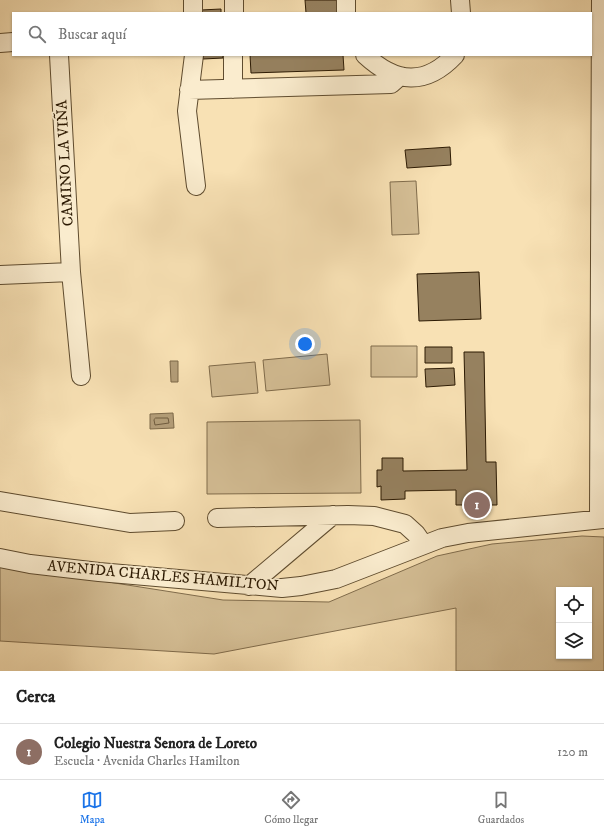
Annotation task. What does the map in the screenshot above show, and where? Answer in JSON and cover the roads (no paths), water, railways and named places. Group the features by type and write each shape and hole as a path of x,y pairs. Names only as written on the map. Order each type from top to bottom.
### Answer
{"street":[{"path":"193,0 193,12"},
{"path":"234,0 234,12"},
{"path":"346,0 346,12"},
{"path":"460,0 460,12"},
{"path":"601,0 601,519"},
{"path":"0,43 12,42"},
{"name":"CAMINO LA VIÑA","path":"59,56 71,272 81,376"},
{"path":"194,56 187,111 196,186"},
{"path":"233,56 233,89"},
{"path":"367,56 378,67 394,76 415,78 429,76 443,68 454,56"},
{"path":"189,90 391,84 400,76"},
{"path":"0,275 71,272"},
{"path":"0,502 130,523 174,521"},
{"path":"217,518 333,515 374,516 405,524 416,534 423,544"},
{"path":"249,586 333,515"},
{"name":"AVENIDA CHARLES HAMILTON","path":"0,558 30,564 99,572 282,588 320,583 352,573 423,544 442,538 468,533 601,519"}],"water":[{"path":"170,361 178,361 178,382 171,382"},
{"path":"173,413 174,428 150,429 150,414"}],"place":[{"name":"Colegio Nuestra Senora de Loreto","path":"477,505"}]}
